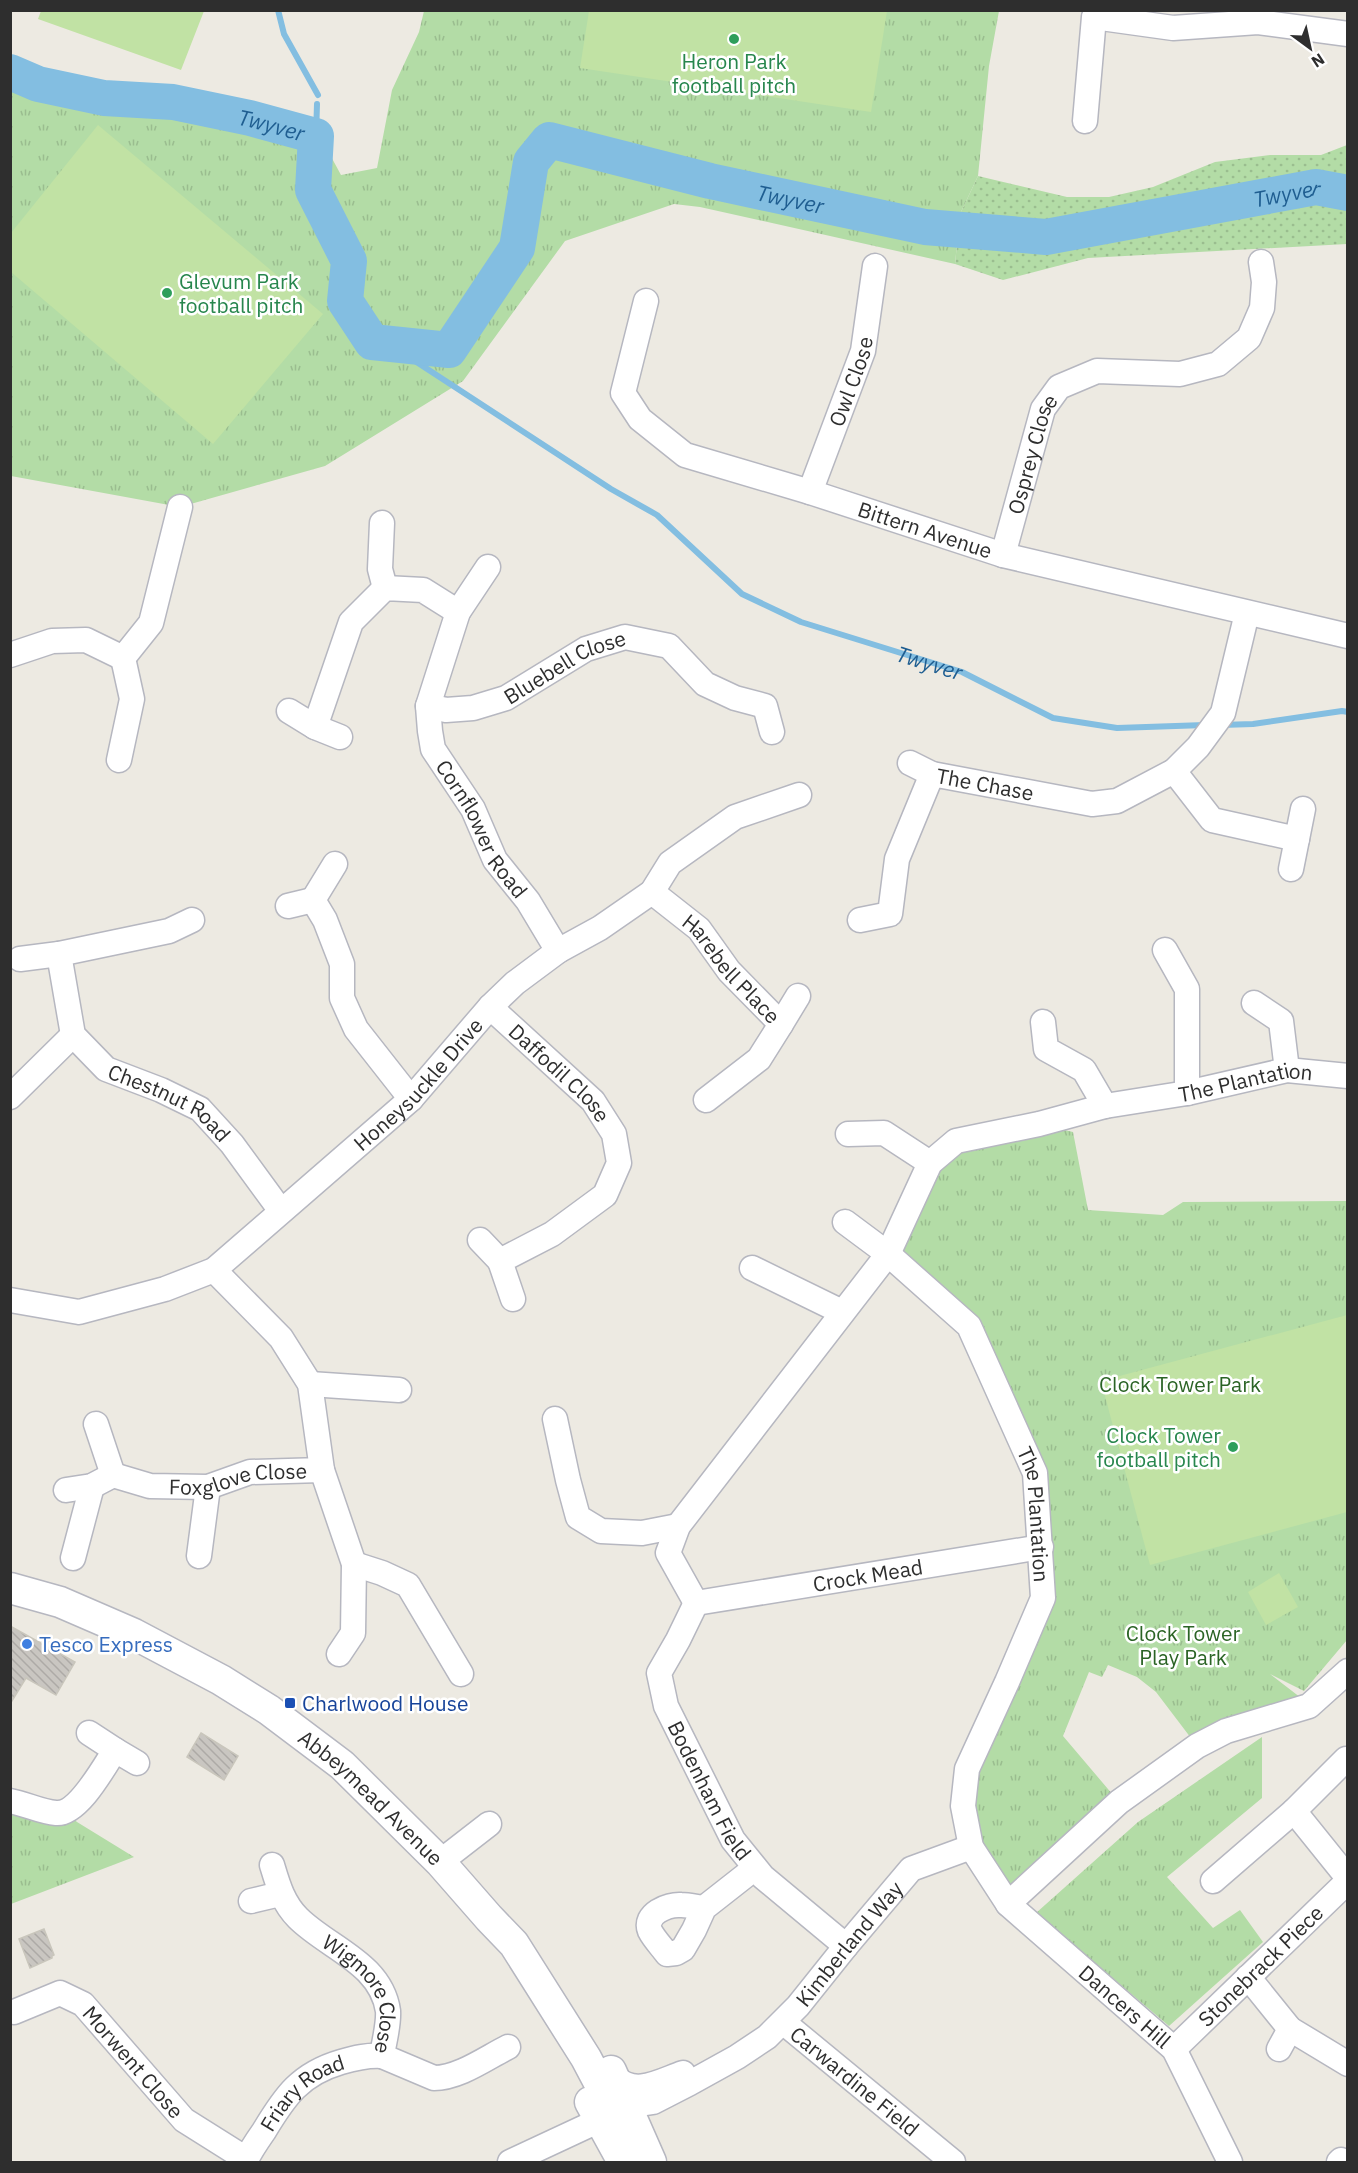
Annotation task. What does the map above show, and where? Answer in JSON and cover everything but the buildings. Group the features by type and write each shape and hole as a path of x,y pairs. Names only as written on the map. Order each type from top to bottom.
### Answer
{"street":[{"path":"1085,121 1094,14 1173,28 1258,22 1347,34"},
{"name":"Osprey Close","path":"1003,555 1043,408 1059,387 1097,371 1180,374 1218,364 1249,338 1262,308 1264,282 1261,262"},
{"name":"Owl Close","path":"810,492 862,351 862,293 875,266"},
{"name":"Bittern Avenue","path":"646,301 623,393 640,419 686,455 810,492 1003,555 1347,636"},
{"path":"123,658 151,623 180,507"},
{"path":"382,523 380,569 385,588"},
{"name":"Cornflower Road","path":"488,567 458,612 428,706 433,749 473,809 495,860 528,901 558,951"},
{"path":"315,727 351,622 385,588 423,590 458,612"},
{"name":"The Chase","path":"860,920 890,914 897,859 932,774 1092,804 1117,801 1174,771 1223,713 1247,613"},
{"name":"Bluebell Close","path":"428,706 446,710 473,708 506,698 586,649 625,637 669,646 705,684 735,698 765,706 772,732"},
{"path":"10,655 52,641 86,640 123,658"},
{"path":"119,760 132,699 123,658"},
{"path":"289,711 315,727 340,737"},
{"path":"910,763 932,774"},
{"path":"1174,771 1212,820 1297,839"},
{"name":"Honeysuckle Drive","path":"10,1300 79,1312 165,1289 214,1270 411,1099 490,1007 515,983 558,951 600,928 652,892 670,862 735,817 799,795"},
{"path":"1291,869 1303,809"},
{"path":"288,906 313,900 335,864"},
{"name":"Harebell Place","path":"652,892 699,928 729,971 781,1024 759,1059 706,1100"},
{"path":"313,900 325,920 342,964 342,998 356,1029 411,1099"},
{"path":"20,959 59,954 169,931 192,920"},
{"path":"1165,950 1187,989 1186,1093"},
{"path":"10,1097 73,1035 59,954"},
{"path":"781,1024 798,996"},
{"path":"1254,1003 1281,1021 1287,1070"},
{"name":"Daffodil Close","path":"490,1007 593,1101 614,1134 619,1163 605,1195 552,1234 500,1261"},
{"path":"1044,1022 1046,1049 1084,1070 1105,1106"},
{"name":"Chestnut Road","path":"73,1035 106,1069 161,1090 200,1109 232,1144 281,1211"},
{"name":"The Plantation","path":"696,1603 669,1553 678,1526 888,1254 930,1163 956,1141 1039,1124 1105,1106 1186,1093 1287,1070 1347,1076"},
{"path":"848,1134 884,1132 930,1163"},
{"path":"845,1222 888,1254"},
{"path":"480,1240 500,1261 513,1299"},
{"name":"The Plantation","path":"888,1254 969,1326 1035,1473 1043,1598 967,1769 963,1806 971,1847 1008,1904"},
{"path":"752,1268 787,1274 843,1312"},
{"name":"Foxglove Close","path":"66,1490 102,1480 150,1486 208,1487 250,1472 322,1470 310,1384 280,1338 214,1270"},
{"path":"310,1384 372,1394 399,1390"},
{"path":"555,1419 578,1517 601,1531 642,1533 678,1526"},
{"path":"73,1558 102,1480 96,1424"},
{"path":"322,1470 354,1563 353,1633 339,1654"},
{"path":"199,1556 208,1487"},
{"name":"Crock Mead","path":"696,1603 1041,1547"},
{"path":"354,1563 408,1585 461,1674"},
{"name":"Abbeymead Avenue","path":"10,1588 60,1602 134,1634 221,1680 269,1710 342,1765 440,1862 489,1918 521,1941 550,1976 584,2026 613,2075 642,2098 638,2133 651,2163"},
{"name":"Bodenham Field","path":"696,1603 659,1673 666,1706 733,1840 755,1868 785,1897 846,1946"},
{"path":"1008,1904 1119,1802 1187,1753 1226,1731 1308,1706 1347,1671"},
{"path":"89,1734 137,1763"},
{"path":"10,1802 57,1814 67,1812 82,1798 115,1750"},
{"path":"1213,1881 1294,1811 1346,1760"},
{"name":"Stonebrack Piece","path":"1174,2049 1347,1880 1294,1811"},
{"path":"440,1862 489,1824"},
{"name":"Kimberland Way","path":"642,2098 737,2057 767,2037 783,2022 911,1869 971,1847"},
{"name":"Wigmore Close","path":"272,1865 280,1894 297,1917 328,1943 369,1971 378,1983 388,2011 382,2056 434,2078 454,2074 508,2047"},
{"path":"704,1908 755,1868"},
{"path":"250,1901 280,1894"},
{"name":"Dancers Hill","path":"1008,1904 1174,2049 1230,2163"},
{"name":"Abbeymead Avenue","path":"489,1918 558,2040 623,2163"},
{"path":"1248,1977 1285,2039 1347,2064"},
{"name":"Morwent Close","path":"14,2012 60,1994 83,2004 184,2120 245,2161"},
{"name":"Carwardine Field","path":"783,2022 953,2163"},
{"name":"Friary Road","path":"245,2161 283,2100 303,2079 322,2067 360,2056 382,2056"},
{"path":"510,2163 642,2098"}],"green space":[{"path":"41,10 204,11 181,70 38,19"},
{"path":"424,11 999,11 989,66 978,176 960,214 955,264 700,207 674,204 565,241 463,381 325,466 180,507 11,476 10,72 38,84 104,98 173,102 250,118 315,127 341,175 377,168 392,90 419,32"},
{"name":"Heron Park football pitch","path":"589,11 887,11 871,112 580,68"},
{"name":"Glevum Park football pitch","path":"98,125 323,314 213,444 11,272 11,233"},
{"path":"1347,145 1347,244 1088,258 1003,280 955,264 960,214 978,176 1067,197 1109,197 1153,187 1215,162 1270,155 1321,155"},
{"name":"Clock Tower Park","path":"1039,1124 1073,1132 1088,1210 1163,1215 1183,1202 1347,1201 1347,1640 1304,1691 1270,1674 1305,1701 1197,1746 1156,1692 1137,1677 1108,1665 1102,1677 1089,1672 1063,1736 1119,1802 1008,1904 963,1806 1043,1598 1035,1473 969,1326 888,1254 930,1163"},
{"name":"Clock Tower football pitch","path":"1347,1315 1347,1512 1150,1565 1101,1381"},
{"path":"1279,1573 1298,1607 1266,1625 1248,1592"},
{"path":"1262,1737 1262,1798 1167,1877 1213,1928 1240,1910 1263,1942 1169,2026 1036,1913 1138,1822"},
{"path":"11,1801 67,1812 77,1822 134,1857 11,1904"}],"waterway":[{"path":"278,10 284,34 318,95"},
{"name":"Twyver","path":"10,72 38,84 104,98 173,102 250,118 316,136 313,190 349,261 345,301 372,342 449,350 517,248 531,162 549,140 710,181 925,227 1046,237 1316,187 1348,193"},
{"path":"316,136 317,104"},
{"name":"Twyver","path":"372,342 415,361 611,489 657,515 742,594 801,622 962,672 1053,718 1117,728 1205,725"},
{"name":"Twyver","path":"1221,725 1253,724 1348,712"}],"place":[{"name":"Heron Park football pitch","path":"734,39"},
{"name":"Glevum Park football pitch","path":"167,293"},
{"name":"Clock Tower football pitch","path":"1233,1447"},
{"name":"Tesco Express","path":"27,1644"},
{"name":"Charlwood House","path":"290,1703"}],"park label":[{"name":"Clock Tower Play Park","path":"1183,1645"}]}
